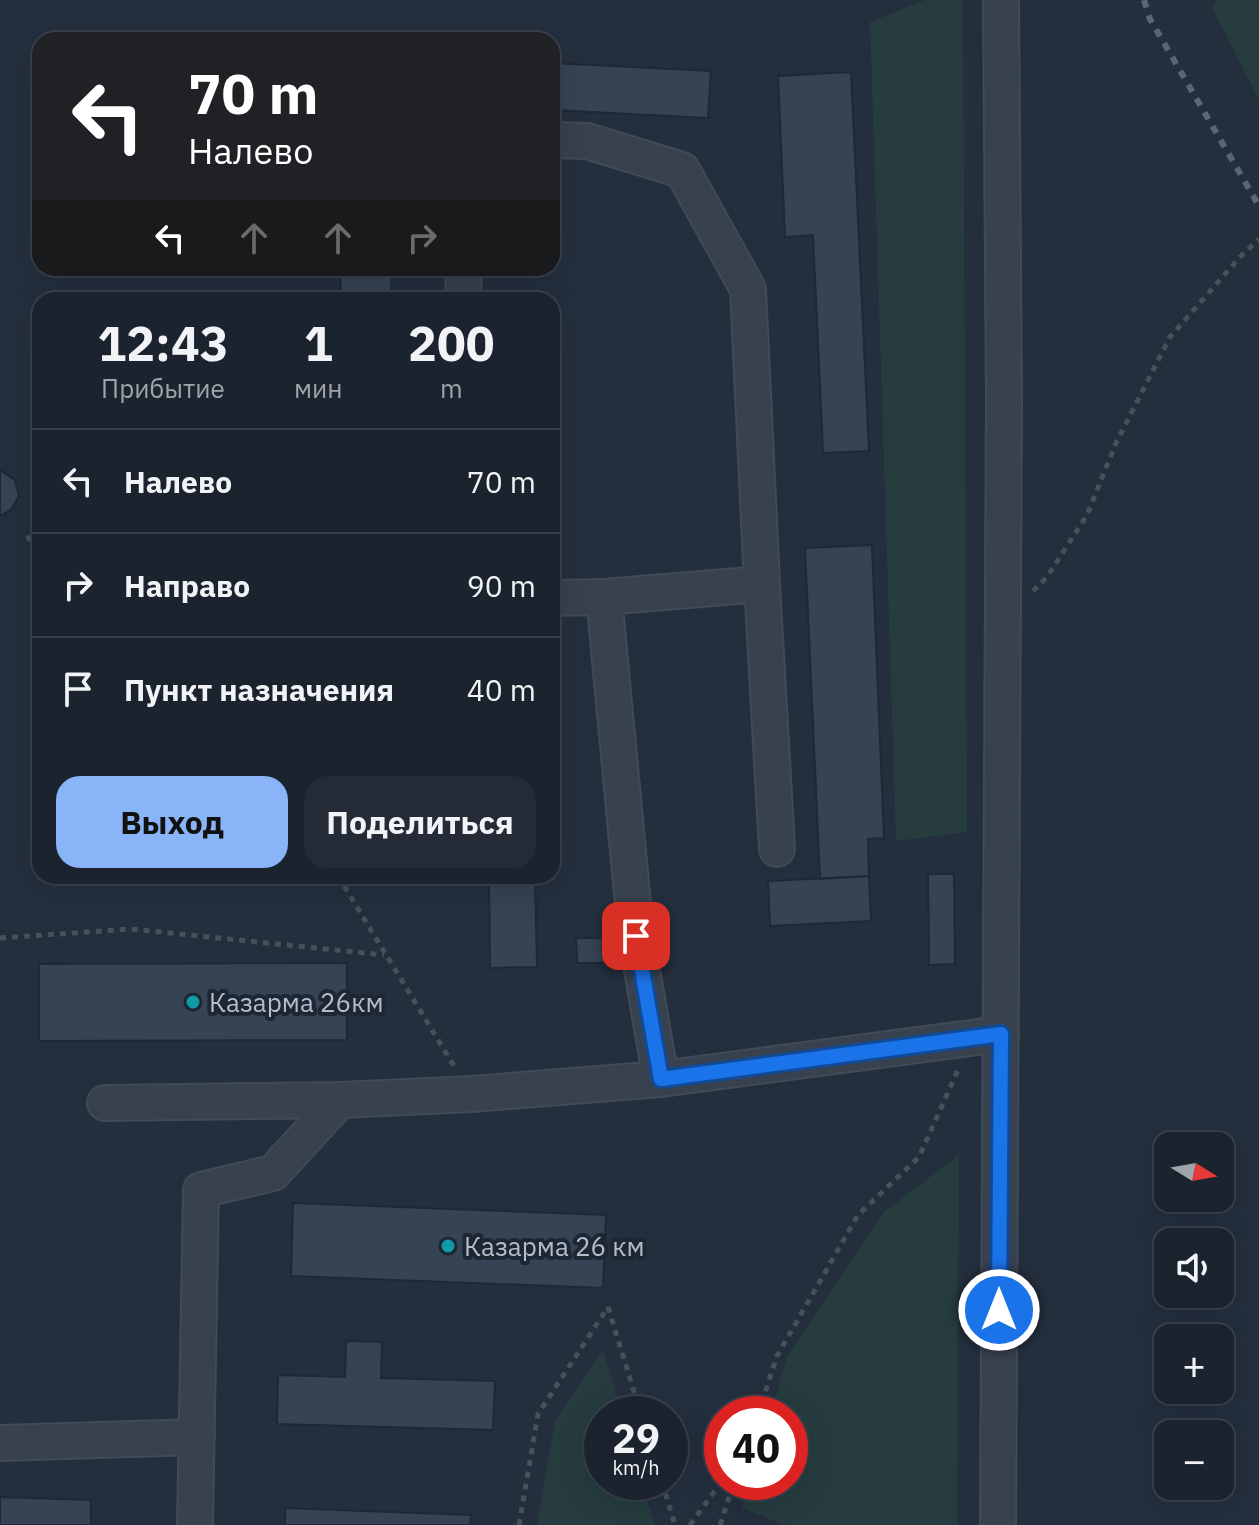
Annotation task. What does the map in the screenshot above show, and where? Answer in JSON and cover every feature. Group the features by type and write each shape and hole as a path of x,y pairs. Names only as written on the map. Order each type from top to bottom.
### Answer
{"street":[{"path":"998,1525 987,1036 1002,622 1001,0"},
{"path":"560,140 587,141 682,170 748,289 777,849"},
{"path":"560,598 762,584"},
{"path":"604,597 636,936 661,1079"},
{"path":"105,1103 340,1100 472,1094 661,1079 987,1036"},
{"path":"195,1525 201,1190 273,1173 340,1100"},
{"path":"0,1443 197,1437"}],"path":[{"path":"1002,622 1047,577 1087,515 1116,443 1170,337 1259,239"},
{"path":"27,536 32,543"},
{"path":"343,884 472,1094"},
{"path":"0,938 131,929 384,955"},
{"path":"764,1396 777,1356 858,1215 919,1157 987,1036"},
{"path":"519,1525 538,1414 608,1307 635,1396"},
{"path":"667,1500 675,1525"},
{"path":"690,1525 708,1500"},
{"path":"720,1525 728,1500"}],"green space":[{"path":"925,0 963,0 967,832 896,841 870,22"},
{"path":"1217,0 1259,0 1259,100 1212,7"},
{"path":"959,1155 957,1525 785,1525 742,1508 744,1500 808,1500 808,1396 775,1396 787,1357 884,1212"},
{"path":"603,1349 617,1396 584,1396 584,1500 647,1500 654,1525 537,1525 555,1422"}],"building":[{"path":"560,63 711,71 708,118 560,110"},
{"path":"851,72 869,451 823,453 813,235 785,237 778,76"},
{"path":"341,276 392,276 391,292 340,292"},
{"path":"0,470 15,480 19,496 11,510 0,516"},
{"path":"872,545 884,838 868,839 869,876 820,879 805,548"},
{"path":"928,874 954,874 955,964 929,965"},
{"path":"869,876 871,921 770,926 768,881"},
{"path":"489,884 535,884 537,967 490,968"},
{"path":"576,938 614,938 614,963 577,963"},
{"name":"Казарма 26км","path":"347,963 347,1040 39,1041 39,964"},
{"name":"Казарма 26 км","path":"293,1203 606,1215 603,1288 291,1276"},
{"path":"346,1341 382,1342 381,1378 495,1381 493,1430 277,1424 278,1375 345,1377"},
{"path":"0,1497 91,1500 91,1525 0,1525"},
{"path":"285,1508 471,1515 470,1525 285,1525"}],"railway":[{"path":"1144,0 1150,19 1259,206"}],"place":[{"name":"Казарма 26км","path":"193,1002"},
{"name":"Казарма 26 км","path":"448,1246"}],"route":[{"path":"636,936 661,1079 1001,1034 999,1310"}]}
